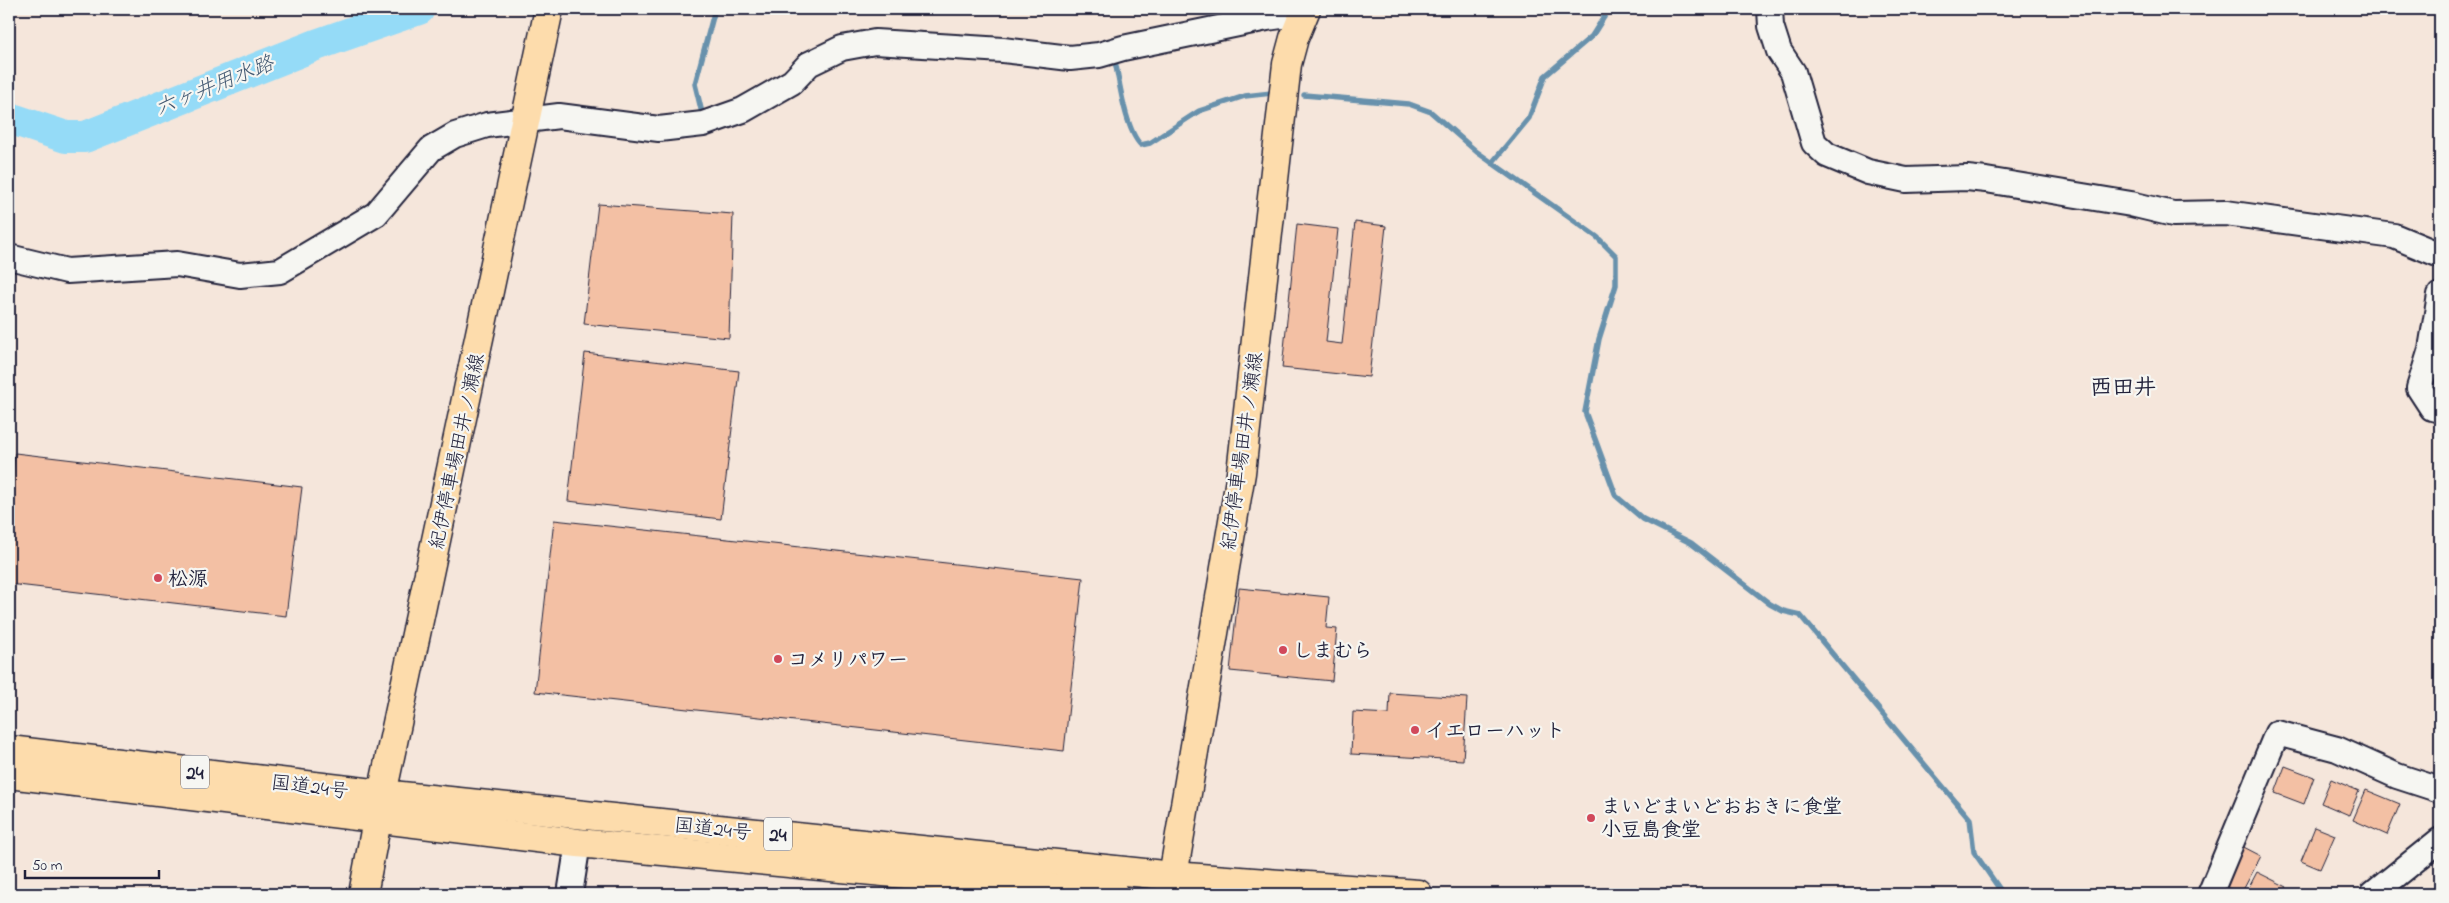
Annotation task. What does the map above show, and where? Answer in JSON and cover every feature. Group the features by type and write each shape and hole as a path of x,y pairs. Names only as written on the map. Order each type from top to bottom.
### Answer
{"main road":[{"name":"紀伊停車場田井ノ瀬線","path":"363,894 549,9"},
{"name":"紀伊停車場田井ノ瀬線","path":"1171,885 1241,473 1287,64 1304,11"},
{"name":"国道24号","path":"9,750 380,806 578,844 1114,894"},
{"name":"国道24号","path":"9,774 380,806 1171,885 1418,894"}],"street":[{"path":"1770,9 1771,26 1779,51 1794,72 1814,143 1827,155 1868,172 1906,180 1967,178 1986,180 2131,204 2173,214 2226,213 2394,236 2440,255"},
{"path":"9,258 67,271 177,264 240,275 280,271 376,214 431,149 455,135 487,125 559,116 659,129 704,124 744,110 792,82 809,64 842,48 875,42 1002,50 1070,58 1099,55 1123,48 1304,11"},
{"path":"2440,295 2430,349 2419,388 2432,408 2440,410"},
{"path":"2210,894 2277,733 2337,749 2397,776 2440,790"},
{"path":"2373,894 2440,840"},
{"path":"570,894 578,844"}],"building":[{"path":"598,204 733,214 729,338 584,324"},
{"path":"1355,222 1386,226 1369,377 1282,368 1297,224 1338,229 1326,342 1342,344"},
{"path":"585,353 739,371 721,519 568,501"},
{"path":"15,453 302,487 286,616 9,584 9,510"},
{"path":"554,520 1083,578 1064,751 535,692"},
{"name":"しまむら","path":"1239,588 1329,597 1326,628 1337,629 1332,681 1230,671"},
{"path":"1390,693 1467,698 1463,760 1351,754 1353,712 1389,714"},
{"path":"2285,766 2314,777 2304,804 2275,793"},
{"path":"2331,779 2359,791 2349,815 2321,803"},
{"path":"2366,790 2400,804 2387,835 2353,820"},
{"path":"2315,827 2335,835 2320,869 2301,861"},
{"path":"2236,843 2261,856 2241,894 2216,882"},
{"path":"2257,872 2287,887 2283,894 2246,893"},
{"path":"255,891 276,894 254,894"}],"waterway":[{"name":"六ヶ井用水路","path":"9,118 66,137 85,137 316,45 419,9"},
{"path":"706,112 702,113 695,84 715,9"},
{"path":"1492,163 1529,118 1545,76 1592,36 1609,9"},
{"path":"1114,56 1127,116 1135,138 1141,145 1150,143 1199,111 1245,96 1272,93"},
{"path":"1304,95 1409,104 1431,112 1477,152 1597,237 1616,256 1616,285 1599,339 1585,412 1616,496 1643,519 1691,543 1770,604 1783,611 1800,615 1970,819 1974,852 2003,894"}],"place":[{"name":"松源","path":"158,578"},
{"name":"しまむら","path":"1283,650"},
{"name":"コメリパワー","path":"778,659"},
{"name":"イエローハット","path":"1415,730"},
{"name":"まいどまいどおおきに食堂 小豆島食堂","path":"1591,818"}],"district":[{"name":"西田井","path":"2123,386"}]}
